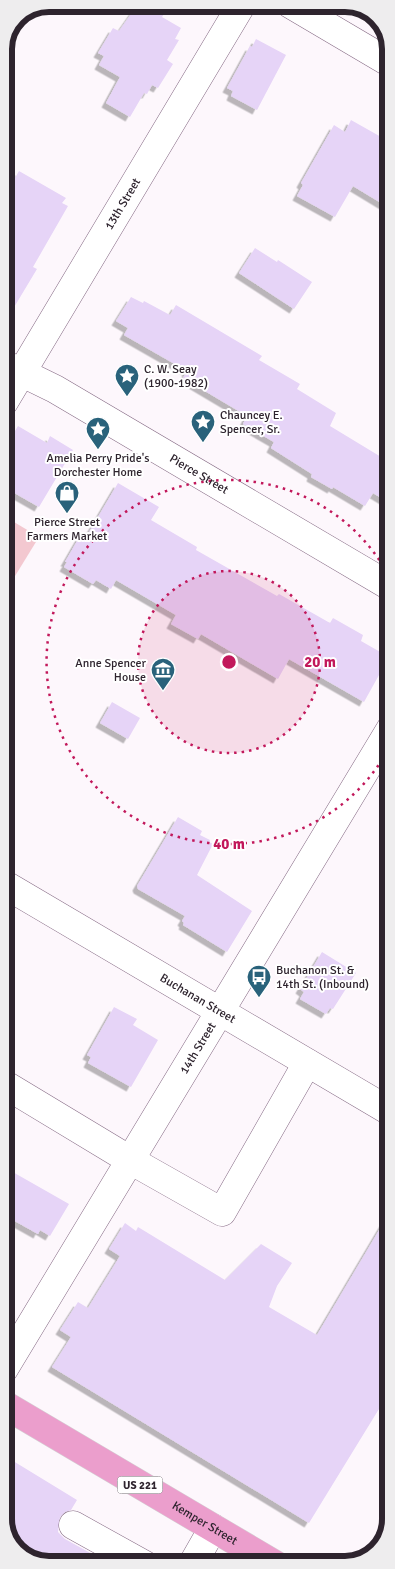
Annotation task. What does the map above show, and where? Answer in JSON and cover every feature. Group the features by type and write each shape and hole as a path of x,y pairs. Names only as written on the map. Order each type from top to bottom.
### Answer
{"main road":[{"name":"Kemper Street","path":"13,1410 262,1556"}],"street":[{"name":"13th Street","path":"13,369 237,13"},
{"path":"305,13 382,58"},
{"name":"Pierce Street","path":"13,369 55,389 382,583"},
{"name":"14th Street","path":"13,1354 382,743"},
{"name":"Buchanan Street","path":"13,889 382,1107"},
{"path":"13,1089 130,1160 222,1212 307,1063"},
{"path":"73,1525 129,1556"},
{"path":"197,1556 213,1528"}],"shaded area":[{"path":"13,521 39,537 13,579"}],"building":[{"path":"132,12 161,12 164,14 162,17 181,28 175,39 179,40 167,60 173,64 158,88 152,85 147,94 144,93 130,117 106,103 120,77 99,65 104,56 98,53 113,28 119,31"},
{"path":"256,39 286,55 257,110 231,96 233,91 227,88 250,46 252,47"},
{"path":"351,120 382,137 382,204 353,186 335,217 297,196 303,185 301,183 334,125 345,132"},
{"path":"19,171 66,198 62,203 68,206 33,267 37,269 13,309 13,181"},
{"path":"255,248 312,282 294,309 239,273"},
{"path":"131,297 143,303 144,301 170,315 176,305 262,356 259,360 300,384 297,389 336,413 330,426 382,458 382,498 373,493 365,506 333,487 332,489 311,477 312,474 271,448 274,442 243,424 247,416 183,378 187,371 124,335 128,328 116,321"},
{"path":"18,426 47,443 50,436 73,450 39,507 13,492 13,434"},
{"path":"118,483 159,507 151,520 197,547 196,550 277,596 279,594 330,623 333,618 363,635 361,641 382,653 382,670 364,702 289,659 278,679 201,634 198,639 171,624 176,615 116,580 111,589 96,580 93,584 64,567 80,536 85,539"},
{"path":"112,702 140,718 128,739 100,723"},
{"path":"178,817 202,831 200,835 210,840 209,842 213,844 197,875 252,911 227,952 183,925 182,921 185,916 138,889 137,886"},
{"path":"322,952 356,973 333,1009 330,1008 326,1014 300,999 304,992 300,989"},
{"path":"114,1007 137,1019 133,1025 158,1040 131,1087 88,1063 91,1057 87,1055"},
{"path":"13,1172 69,1204 50,1236 40,1230 38,1234 13,1220"},
{"path":"125,1223 136,1231 138,1227 225,1280 261,1244 292,1263 277,1286 269,1307 317,1335 382,1225 382,1404 309,1523 52,1367 71,1337 60,1330 78,1302 88,1308 120,1256 109,1249"},
{"path":"13,1461 77,1500 71,1510 65,1512 60,1517 58,1532 65,1539 96,1556 42,1556 29,1550 17,1538 13,1527"}],"place":[{"name":"C. W. Seay (1900-1982)","path":"127,397"},
{"name":"Chauncey E. Spencer, Sr.","path":"203,443"},
{"name":"Amelia Perry Pride's Dorchester Home","path":"98,450"},
{"name":"Pierce Street Farmers Market","path":"67,514"},
{"name":"Anne Spencer House","path":"163,691"},
{"name":"Buchanon St. & 14th St. (Inbound)","path":"259,998"}]}
